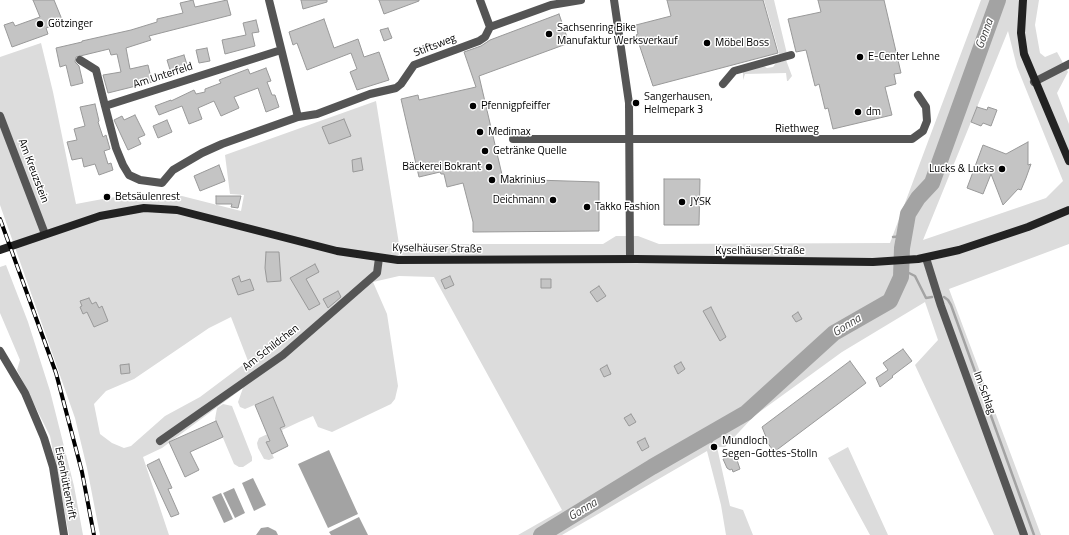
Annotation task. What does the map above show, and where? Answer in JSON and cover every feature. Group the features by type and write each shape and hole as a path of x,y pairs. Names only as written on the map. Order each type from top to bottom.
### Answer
{"main road":[{"path":"1023,0 1021,21 1022,44 1026,61 1069,161"},
{"name":"Kyselhäuser Straße","path":"0,250 96,217 144,208 177,210 300,243 351,254 418,261 630,260 885,262 922,258"},
{"path":"922,258 959,250 1015,232 1069,210"}],"street":[{"path":"80,60 96,70 116,148 123,165 129,174 140,180 162,183 173,170 202,153 298,117 269,0"},
{"path":"480,0 490,27"},
{"name":"Stiftsweg","path":"298,117 317,114 370,94 396,88 401,84 414,65 478,41 485,37 490,27 551,5 581,0"},
{"path":"614,0 628,89 630,140 630,260"},
{"name":"Am Unterfeld","path":"105,106 281,50"},
{"path":"723,84 734,71 791,55"},
{"path":"1034,82 1069,64"},
{"name":"Riethweg","path":"513,139 912,139 923,131 927,121 926,107 918,95"},
{"name":"Am Kreuzstein","path":"0,116 45,234"},
{"name":"Am Schildchen","path":"160,441 283,355 377,273 379,258"},
{"name":"Im Schlag","path":"922,258 941,306 1024,535"},
{"name":"Eisenhüttentrift","path":"0,351 25,392 44,438 53,467 64,535"}],"shaded area":[{"path":"764,0 774,0 787,54 780,56"},
{"path":"981,0 1039,0 1035,25 1040,53 1045,57 1057,52 1068,72 1057,93 1069,124 1069,244 949,289 1041,535 994,535 915,365 938,340 925,302 842,352 754,416 725,447 717,447 730,506 743,510 753,535 726,535 721,505 707,451 562,535 518,535 562,510 434,277 399,276 373,282 387,314 398,386 395,399 391,404 332,432 318,427 313,416 299,422 282,430 283,432 279,434 279,436 266,442 274,458 269,460 264,459 258,448 257,443 259,438 285,426 273,397 245,409 240,407 238,402 243,388 162,448 143,457 169,535 100,535 87,468 75,418 0,205 0,57 41,43 53,92 76,204 108,198 153,193 182,196 241,211 244,195 230,194 225,155 376,101 399,244 603,244 616,236 638,236 659,244 890,243","holes":["1008,31 1017,67 1063,181 1046,198 923,240","231,317 248,361 200,397 165,416 131,446 124,448 112,443 100,434 94,404 106,391 134,379 209,328"]},
{"path":"786,60 792,76 788,81 786,73 745,74 743,80 743,72 762,65 767,68 773,67 776,63"},
{"path":"6,265 28,322 50,391 74,486 83,535 69,535 50,436 17,370 20,360 0,313 0,267"},
{"path":"223,404 232,406 252,457 252,461 243,467 239,467 234,464 215,419 217,408"},
{"path":"848,447 888,535 870,535 828,458"},
{"path":"329,450 358,514 328,528 298,464"},
{"path":"253,478 266,505 254,511 242,483"},
{"path":"234,488 245,513 235,518 223,493"},
{"path":"221,493 233,519 224,523 212,497"},
{"path":"359,517 368,535 331,535 329,532"},
{"path":"268,527 276,531 278,535 256,535 261,528"}],"building":[{"name":"Götzinger","path":"33,0 54,0 63,22 46,28 48,34 12,47 4,25 13,22 15,26 40,17"},
{"path":"193,0 195,7 227,0 231,15 149,36 151,40 126,48 130,69 148,65 152,82 108,93 103,75 121,72 117,54 111,55 109,49 76,57 75,62 79,66 83,83 71,86 66,65 60,67 56,48 131,30 157,22 157,19 183,13 180,3"},
{"path":"301,0 327,0 327,2 303,9"},
{"path":"379,0 419,0 419,1 384,14"},
{"name":"Möbel Boss","path":"667,0 763,0 778,53 653,86 636,35 638,34 636,25 671,16"},
{"path":"818,0 884,0 901,73 894,74 896,84 885,87 892,115 833,129 828,108 825,109 819,84 815,86 806,50 796,52 788,19 821,12"},
{"path":"559,14 569,43 479,76 503,179 599,182 599,231 473,232 473,222 463,183 447,187 444,174 441,174 440,172 419,177 401,99 418,95 419,100 476,87 464,52 481,46 490,40"},
{"path":"324,19 334,48 358,39 364,57 379,52 389,80 357,90 350,72 357,69 351,53 307,70 297,43 293,45 289,32"},
{"path":"256,20 259,32 252,33 255,46 225,54 222,40 246,35 243,23"},
{"path":"388,28 392,38 384,41 380,30"},
{"path":"207,48 210,61 199,63 196,50"},
{"path":"184,55 188,68 171,73 167,60"},
{"path":"266,68 271,81 267,82 272,95 275,95 279,107 266,112 258,88 234,97 239,108 221,116 214,101 198,108 202,119 189,124 182,106 159,115 155,106 171,101 194,90 196,94 205,92 205,89 221,83 219,80 248,69 250,74"},
{"path":"95,104 98,122 103,137 106,135 110,149 104,151 108,164 111,163 113,170 99,175 95,164 84,167 82,158 72,160 67,142 77,140 74,129 85,126 80,107"},
{"path":"977,107 987,110 988,107 997,110 991,126 983,123 981,126 971,122"},
{"path":"135,115 145,135 138,138 141,144 128,150 114,120 122,116 124,120"},
{"path":"344,119 351,136 329,144 322,127"},
{"path":"167,120 172,132 158,138 153,126"},
{"name":"Lucks & Lucks","path":"1028,142 1028,165 1031,164 1026,178 1021,190 1018,189 1003,205 991,174 983,194 967,188 983,145 1006,154"},
{"path":"361,158 363,170 353,172 352,160"},
{"path":"219,165 225,181 200,191 194,176"},
{"name":"JYSK","path":"664,179 700,179 699,225 664,225"},
{"path":"216,196 241,196 238,208 231,207 232,204 216,204"},
{"path":"266,252 279,252 281,281 267,282 265,268"},
{"path":"315,264 319,272 306,279 320,304 309,310 290,278"},
{"path":"239,276 241,282 250,279 254,290 238,295 232,279"},
{"path":"450,276 454,285 445,289 441,280"},
{"path":"541,279 551,279 551,288 541,288"},
{"path":"599,286 606,296 597,302 590,292"},
{"path":"338,291 341,297 328,308 323,299"},
{"path":"89,298 92,304 96,302 99,308 102,306 108,321 94,327 87,312 83,314 80,307 82,306 80,301"},
{"path":"711,307 726,337 720,341 703,311"},
{"path":"798,312 802,319 796,322 792,316"},
{"path":"903,349 912,361 880,387 876,378 888,370 883,363"},
{"path":"850,361 866,383 774,452 767,442 762,427"},
{"path":"681,362 685,369 678,374 674,366"},
{"path":"129,364 130,373 121,374 120,365"},
{"path":"607,365 611,374 604,377 600,369"},
{"path":"273,397 285,426 280,428 288,446 272,454 266,442 270,441 255,405"},
{"path":"631,414 636,422 629,426 624,418"},
{"path":"216,421 223,437 190,452 199,470 185,477 169,442"},
{"path":"645,438 649,447 642,451 637,442"},
{"path":"731,456 732,458 736,457 740,469 733,472 732,469 730,470 727,468 723,459"},
{"path":"159,459 172,488 168,489 179,514 171,517 147,465"}],"waterway":[{"name":"Gonna","path":"541,535 652,467 746,413 834,333 890,301 901,277 902,248 908,214 918,198 932,183 998,0"},
{"path":"893,237 904,236"},
{"path":"901,269 915,276 926,298 932,297"},
{"path":"944,297 951,305 1034,535"},
{"path":"709,433 713,446"}],"railway":[{"path":"0,219 56,373 82,472 94,535"}],"place":[{"name":"Götzinger","path":"40,24"},
{"name":"Sachsenring Bike Manufaktur Werksverkauf","path":"549,34"},
{"name":"Möbel Boss","path":"707,43"},
{"name":"E-Center Lehne","path":"860,57"},
{"name":"Sangerhausen, Helmepark 3","path":"636,103"},
{"name":"Pfennigpfeiffer","path":"473,106"},
{"name":"dm","path":"858,112"},
{"name":"Medimax","path":"480,132"},
{"name":"Getränke Quelle","path":"485,151"},
{"name":"Bäckerei Bokrant","path":"489,167"},
{"name":"Lucks & Lucks","path":"1002,169"},
{"name":"Makrinius","path":"492,180"},
{"name":"Betsäulenrest","path":"107,197"},
{"name":"Deichmann","path":"553,200"},
{"name":"JYSK","path":"682,202"},
{"name":"Takko Fashion","path":"587,207"},
{"name":"Mundloch Segen-Gottes-Stolln","path":"714,447"}]}
